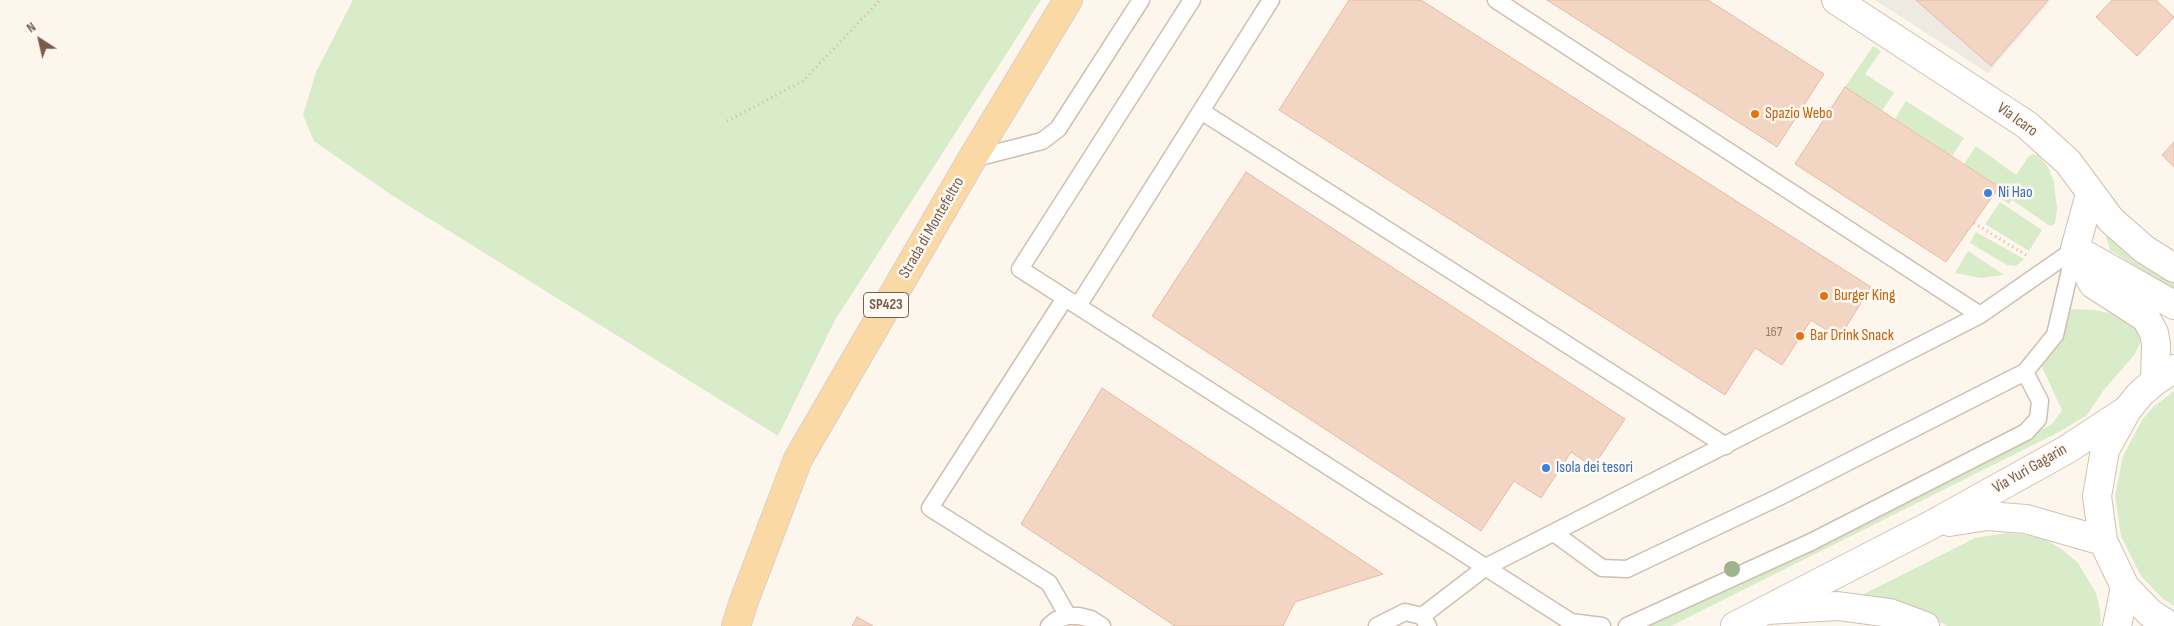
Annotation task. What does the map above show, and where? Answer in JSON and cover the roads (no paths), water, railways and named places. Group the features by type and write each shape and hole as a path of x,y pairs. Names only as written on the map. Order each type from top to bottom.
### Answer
{"main road":[{"name":"Strada di Montefeltro","path":"736,626 798,459 972,159 1068,0"}],"street":[{"name":"Via Icaro","path":"1836,0 2028,125 2068,162 2110,220 2144,249 2174,268"},
{"path":"2090,194 2075,249 2093,284 2146,318 2154,332 2164,375"},
{"path":"2075,249 2174,305"},
{"name":"Via Yuri Gagarin","path":"2164,375 2140,394 2127,410 2105,450 2097,496 2103,542 2125,586 2150,613 2170,626"},
{"name":"Via Yuri Gagarin","path":"1735,626 1931,525 2066,450 2127,410"},
{"name":"Via Yuri Gagarin","path":"1931,525 1987,516 2026,519 2103,542"},
{"path":"2117,626 2125,586"},
{"path":"1767,610 1838,606 1890,613 1925,626"}],"lane":[{"path":"972,159 1042,141 1058,129 1141,0"},
{"path":"1192,0 1020,269 1572,622 1602,626"},
{"path":"1068,616 1049,584 930,508 1201,111 1272,0"},
{"path":"1496,0 1980,315"},
{"path":"1201,111 1726,446"},
{"path":"1377,626 1405,612 1425,621 1486,567 1980,315 2075,249"},
{"path":"1554,533 1602,568 1627,569 1779,497 2025,372 2055,335 2075,249"},
{"path":"1627,626 1811,542 2026,432 2038,419 2040,401 2025,372"},
{"path":"1050,626 1056,620 1068,616 1079,616 1097,624"}],"place":[{"name":"Spazio Webo","path":"1755,114"},
{"name":"Ni Hao","path":"1988,193"},
{"name":"Burger King","path":"1824,296"},
{"name":"Bar Drink Snack","path":"1800,336"},
{"name":"Isola dei tesori","path":"1546,468"}]}
